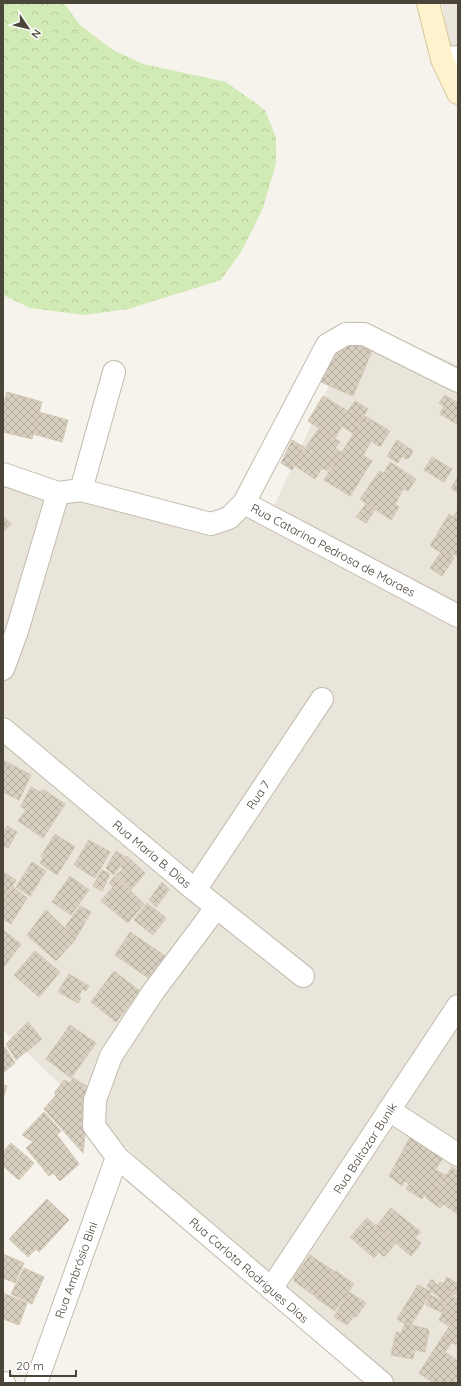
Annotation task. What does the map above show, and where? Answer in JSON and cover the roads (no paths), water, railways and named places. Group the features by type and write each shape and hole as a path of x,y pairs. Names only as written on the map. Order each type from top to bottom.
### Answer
{"main road":[{"path":"428,3 450,58 458,93"}],"street":[{"path":"244,502 327,345 346,334 364,334 458,381"},
{"path":"81,490 114,372"},
{"name":"Rua Catarina Pedrosa de Moraes","path":"3,474 58,493 81,490 211,524 228,518 244,502 458,616"},
{"path":"3,669 17,631 58,493"},
{"name":"Rua 7","path":"195,890 322,699"},
{"name":"Rua Maria B. Dias","path":"3,729 216,908 303,976"},
{"name":"Rua Carlota Rodrigues Dias","path":"216,908 152,992 111,1056 95,1100 94,1126 118,1157 271,1290 382,1383"},
{"name":"Rua Baltazar Bunik","path":"271,1290 458,1006"},
{"path":"389,1110 458,1155"},
{"name":"Rua Ambrósio Bini","path":"36,1383 118,1157"}]}
